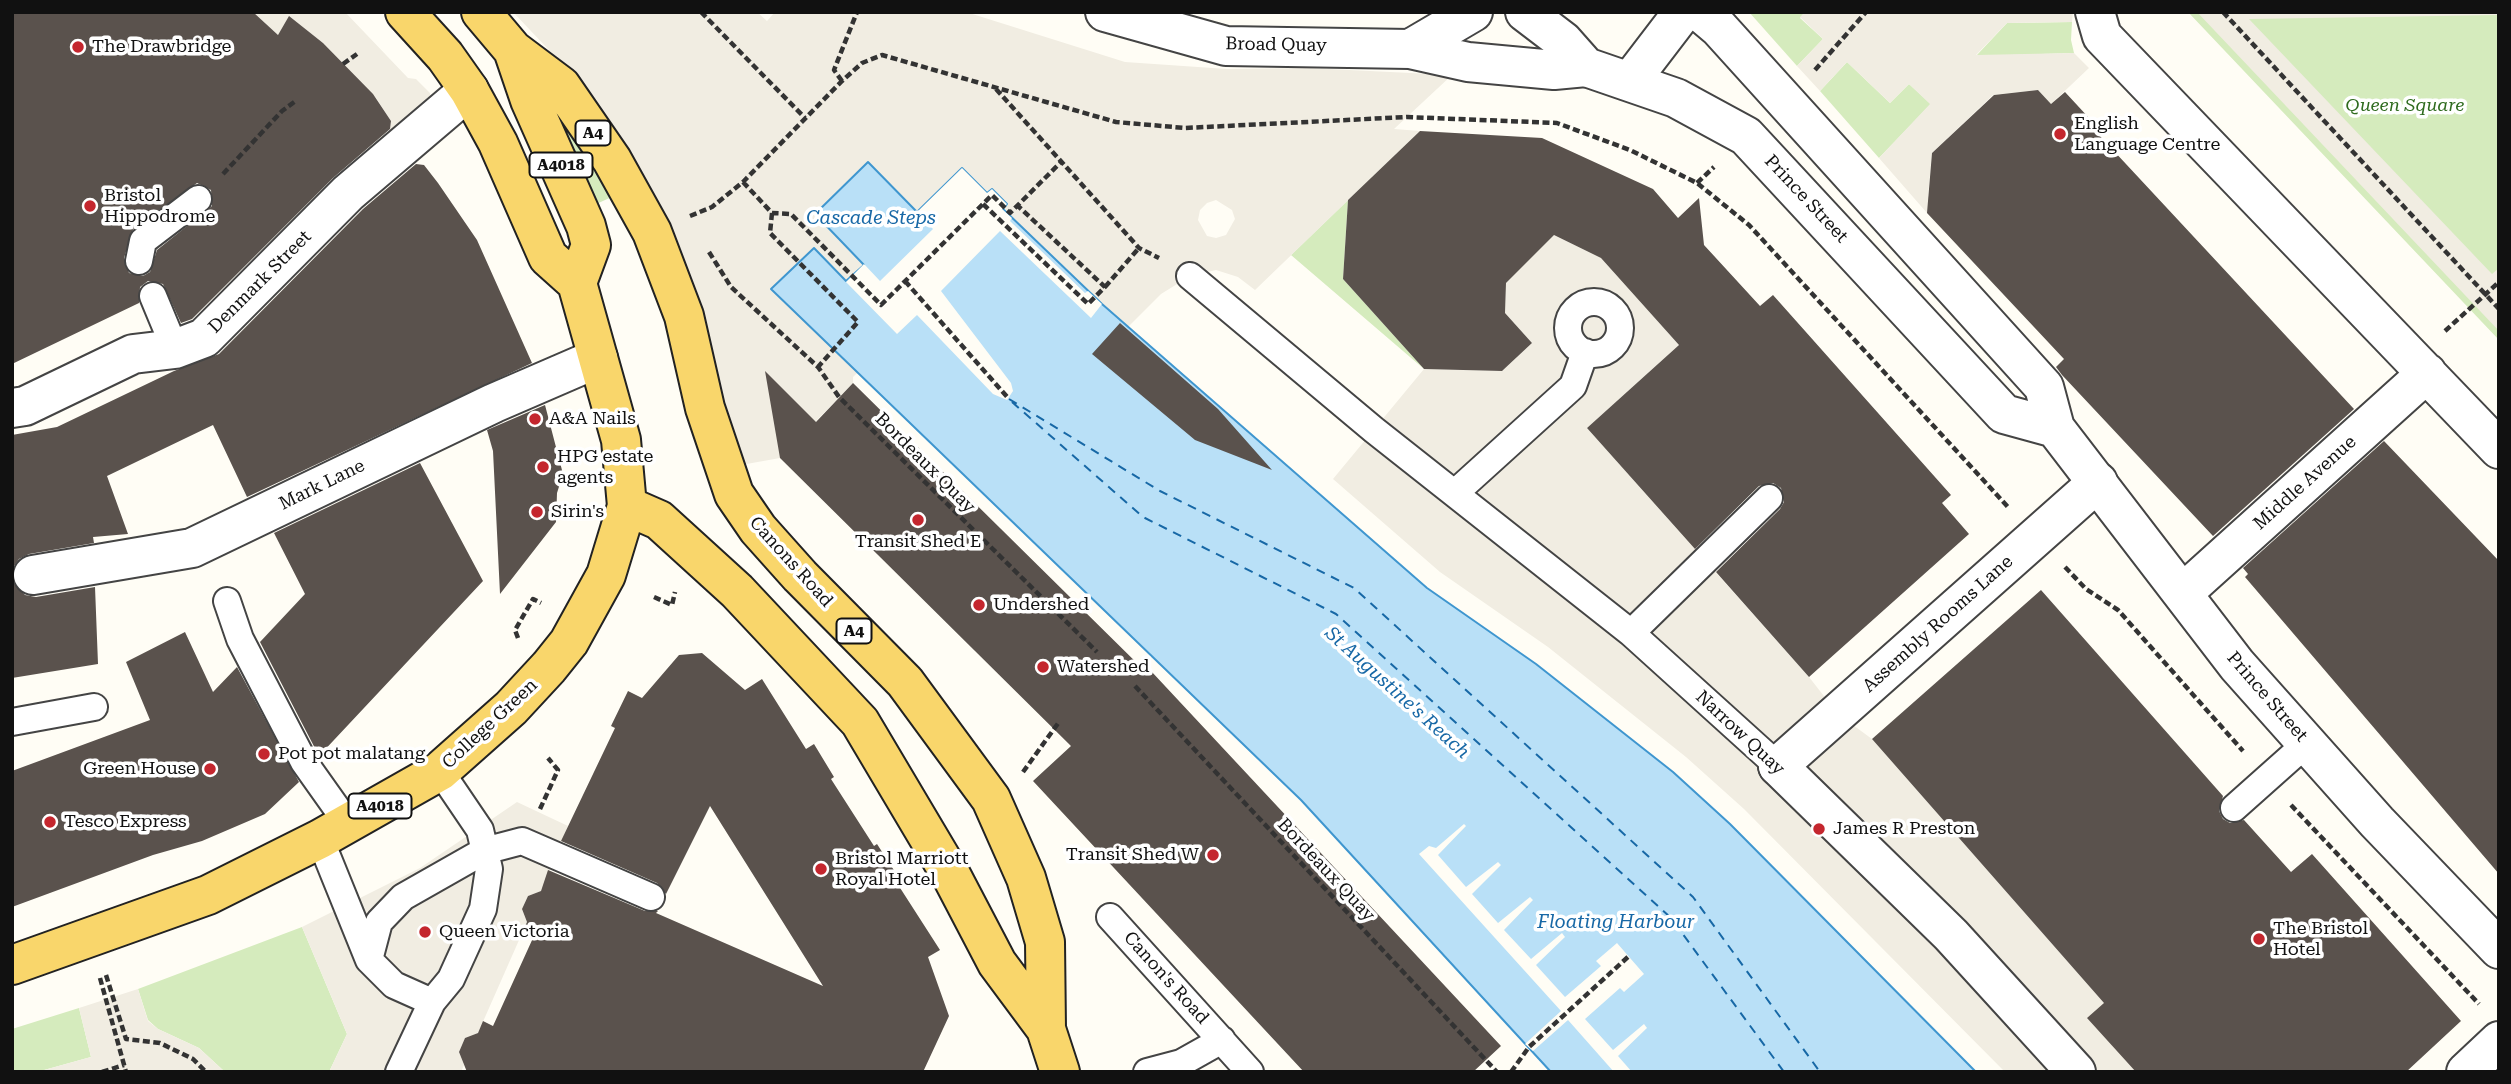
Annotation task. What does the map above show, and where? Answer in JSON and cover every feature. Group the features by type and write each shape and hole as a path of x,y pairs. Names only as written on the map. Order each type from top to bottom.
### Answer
{"main road":[{"name":"A4018","path":"405,12 445,56 469,90 498,143 548,257 577,283 598,358"},
{"path":"481,12 513,50"},
{"name":"A4018","path":"513,50 530,100 586,226 591,245 577,283"},
{"name":"Canons Road","path":"513,50 561,86 612,160 652,232 684,316 705,408 734,494 775,548 905,682 991,799 1026,878 1045,942 1046,1029 1060,1072"},
{"name":"College Green","path":"12,965 208,895 334,832 440,771 511,708 569,642 606,575 627,506 621,440 598,358"},
{"name":"A4","path":"627,506 659,520 729,584 860,722 952,877 997,963 1046,1029"}],"street":[{"name":"Broad Quay","path":"1105,12 1226,46 1410,49 1468,62 1554,70 1586,67"},
{"path":"1410,49 1473,12"},
{"path":"1525,12 1563,41 1586,67"},
{"path":"1630,80 1683,12"},
{"name":"Prince Street","path":"1700,12 1719,28 2044,387 2055,428 2237,665 2499,949"},
{"path":"2095,12 2102,36 2499,449"},
{"name":"Prince Street","path":"1586,67 1676,97 1746,136 2004,414 2055,428"},
{"name":"Denmark Street","path":"12,408 24,406 133,354 175,349 204,338 348,193 469,90"},
{"name":"Mark Lane","path":"33,575 192,548 494,403 598,358"},
{"name":"Middle Avenue","path":"2183,593 2421,366"},
{"name":"Assembly Rooms Lane","path":"1778,766 2098,482"},
{"name":"Narrow Quay","path":"1778,766 1951,935 2076,1072"},
{"path":"2466,1072 2493,1025"}],"lane":[{"path":"139,261 142,241 198,199"},
{"name":"Narrow Quay","path":"1190,276 1374,430 1456,492 1631,633 1778,766"},
{"path":"153,296 175,349"},
{"path":"1456,492 1573,386 1585,352"},
{"path":"1631,633 1769,498"},
{"path":"227,601 240,639 304,762 334,832 369,960 394,985 432,1002"},
{"path":"12,722 94,707"},
{"path":"2234,808 2307,743"},
{"path":"400,1072 432,1002 451,979 483,909 489,869 480,830 440,771"},
{"path":"369,960 379,922 403,897 484,851 522,841 651,897"},
{"name":"Canon's Road","path":"1110,916 1250,1072"},
{"name":"Canon's Road","path":"1147,1072 1181,1063 1222,1040"}],"path":[{"path":"701,12 805,118"},
{"path":"842,81 834,70 856,12"},
{"path":"1808,78 1866,12"},
{"path":"2223,12 2499,309"},
{"path":"343,64 357,54"},
{"path":"695,227 690,216 712,207 743,182 842,81 862,63 882,55 1116,122 1185,128 1421,117 1557,122 1598,136 1697,183 1749,225 1998,496"},
{"path":"995,88 1139,248 1190,276"},
{"path":"198,199 282,111 297,100"},
{"path":"743,182 772,213 791,214 881,305 992,195 1010,213 1061,162"},
{"path":"983,204 1088,304 1139,248"},
{"path":"1018,206 1105,287"},
{"path":"772,213 770,233 858,322 818,367"},
{"name":"Bordeaux Quay","path":"706,248 731,287 818,367 839,397 1097,653"},
{"path":"905,281 1009,399"},
{"path":"2421,366 2499,282"},
{"path":"2060,563 2086,589 2118,610 2243,752"},
{"path":"654,597 672,606"},
{"name":"Bordeaux Quay","path":"1135,686 1497,1072"},
{"path":"1017,780 1059,722"},
{"path":"522,841 558,770 548,758"},
{"path":"2290,804 2476,1003 2493,1025"},
{"path":"88,937 125,1069 102,1072"},
{"path":"1511,1072 1529,1047 1629,957"}],"green space":[{"path":"1749,12 1805,12 1800,18 1823,39 1797,66"},
{"name":"Queen Square","path":"2188,12 2499,12 2499,340"},
{"path":"2072,22 2071,40 2074,53 1976,56 2007,23"},
{"path":"1847,62 1890,103 1909,84 1931,104 1879,158 1820,91"},
{"path":"549,97 614,196 594,205"},
{"path":"1348,200 1343,279 1424,369 1291,255"},
{"path":"302,927 347,1034 329,1072 225,1072 199,1048 158,1029 148,1020 138,989"},
{"path":"79,1008 91,1057 37,1072 12,1072 12,1029"}],"shaded area":[{"path":"253,12 345,12 408,78 416,79 430,93 430,100 389,135 391,121 376,98 323,43 289,17 278,35"},
{"path":"513,12 757,12 767,21 775,12 966,12 1125,62 1227,69 1308,68 1452,75 1394,129 1420,131 1255,290 1238,277 1216,270 1190,276 1161,294 1128,327 1102,304 902,330 853,377 853,383 780,458 741,465 582,85","holes":["868,162 934,229 880,280 815,214","1216,200 1232,210 1235,219 1226,235 1216,238 1207,236 1198,220 1200,210 1207,203"]},
{"path":"1805,12 2073,12 2072,22 2007,23 1976,55 2074,53 2089,68 2051,104 2038,90 1993,95 1932,153 1928,196 1937,204 1927,213 1879,158 1930,104 1909,84 1890,103 1847,62 1820,91 1797,66 1823,39 1800,17"},
{"name":"Queen Square","path":"2197,12 2499,12 2499,15 2249,19 2492,274 2499,268 2499,331"},
{"path":"1554,235 1601,258 1679,345 1587,428 1809,677 1838,714 1872,739 2104,1003 2136,1072 2005,1072 1744,809 1686,757 1548,647 1440,572 1333,479 1424,369 1502,371 1532,343 1505,313 1506,283"},
{"path":"517,802 568,826 541,891 528,896 522,909 527,922 478,1033 465,1038 459,1052 464,1065 461,1072 329,1072 347,1034 302,927 420,868"},
{"path":"138,989 148,1021 158,1029 199,1048 225,1072 37,1072 91,1057 79,1008"}],"water":[{"name":"Floating Harbour","path":"868,162 917,212 962,168 987,193 992,189 1007,204 1003,209 1102,304 1427,588 1536,664 1673,772 1730,824 1976,1072 1551,1072 1301,800 771,289 814,248 846,281 864,265 815,214"}],"pier":[{"path":"962,168 987,193 992,189 1007,204 1002,209 1012,218 1010,221 1085,293 1088,291 1102,304 1091,318 1000,231 941,291 1011,383 1013,391 1007,400 993,394 917,315 897,334 846,282 864,264 880,281 933,229 917,212"},
{"path":"1464,824 1466,826 1438,855 1466,887 1498,862 1501,865 1472,894 1498,923 1530,897 1533,900 1504,930 1531,959 1562,933 1565,937 1536,965 1565,997 1601,966 1596,961 1617,943 1644,974 1624,992 1620,988 1585,1019 1613,1050 1644,1024 1647,1028 1618,1056 1632,1072 1614,1072 1568,1020 1533,1051 1525,1044 1561,1011 1419,854 1429,846 1436,848"}],"building":[{"path":"12,12 253,12 278,35 289,16 323,43 373,94 391,121 390,129 333,178 192,319 181,323 163,284 148,281 140,287 139,303 12,364","holes":["197,183 211,190 212,206 157,250 150,272 143,276 129,273 124,258 133,229"]},
{"path":"2038,90 2051,104 2065,92 2102,132 2099,135 2354,409 2213,536 2062,375 2056,367 2064,359 1927,213 1932,153 1994,95"},
{"path":"1420,131 1542,138 1653,189 1678,218 1699,198 1704,245 1760,306 1773,295 1951,495 1942,503 1969,534 1809,677 1716,572 1780,509 1784,502 1781,488 1773,483 1759,486 1695,549 1587,428 1679,345 1601,258 1554,235 1506,283 1505,313 1532,343 1502,371 1424,369 1343,279 1348,200"},
{"path":"416,164 424,165 477,240 532,363 247,497 213,425 107,476 128,534 93,537 94,543 29,554 19,559 12,569 12,435 57,427 174,371 219,354 363,209"},
{"path":"1120,323 1218,409 1272,470 1195,440 1092,354"},
{"name":"Transit Shed W","path":"765,371 816,422 853,383 1148,674 1151,671 1501,1046 1473,1072 1304,1072 1033,781 1071,746 780,458"},
{"path":"545,405 563,474 557,493 556,522 500,594 493,451 487,430"},
{"path":"2384,441 2499,561 2499,874 2245,577 2248,574 2243,568"},
{"path":"420,463 483,581 319,756 260,642 305,594 274,533"},
{"path":"12,581 25,595 36,597 95,587 98,664 12,678"},
{"path":"2041,590 2223,796 2219,811 2223,819 2230,823 2244,820 2291,872 2312,854 2461,1021 2406,1072 2136,1072 2087,1018 2104,1003 1872,739"},
{"path":"185,632 213,692 237,667 299,782 265,814 202,841 153,855 12,907 12,771 150,720 126,662"},
{"name":"Bristol Marriott Royal Hotel","path":"702,653 745,690 762,679 806,749 814,744 834,777 831,779 874,846 877,844 899,878 895,880 940,950 928,957 949,1016 923,1072 467,1072 459,1052 465,1038 478,1033 483,1021 493,1026 533,938 522,933 527,922 522,909 528,896 541,891 548,870 645,911 658,911 656,913 823,986 710,806 666,894 657,883 561,841 615,728 611,726 628,691 642,698 679,655"}],"ferry route":[{"path":"1009,399 1160,491 1354,588 1693,897 1820,1072"},
{"path":"1012,402 1143,517 1336,614 1671,918 1784,1072"}],"place":[{"name":"The Drawbridge","path":"78,47"},
{"name":"English Language Centre","path":"2060,134"},
{"name":"Bristol Hippodrome","path":"90,206"},
{"name":"A&A Nails","path":"535,419"},
{"name":"HPG estate agents","path":"543,467"},
{"name":"Sirin's","path":"537,512"},
{"name":"Transit Shed E","path":"918,520"},
{"name":"Undershed","path":"979,605"},
{"name":"Watershed","path":"1043,667"},
{"name":"Pot pot malatang","path":"264,754"},
{"name":"Green House","path":"210,769"},
{"name":"Tesco Express","path":"50,822"},
{"name":"James R Preston","path":"1819,829"},
{"name":"Transit Shed W","path":"1213,855"},
{"name":"Bristol Marriott Royal Hotel","path":"821,869"},
{"name":"Queen Victoria","path":"425,932"},
{"name":"The Bristol Hotel","path":"2259,939"}],"water label":[{"name":"Cascade Steps","path":"871,218"},
{"name":"St Augustine's Reach","path":"1397,693"}]}
